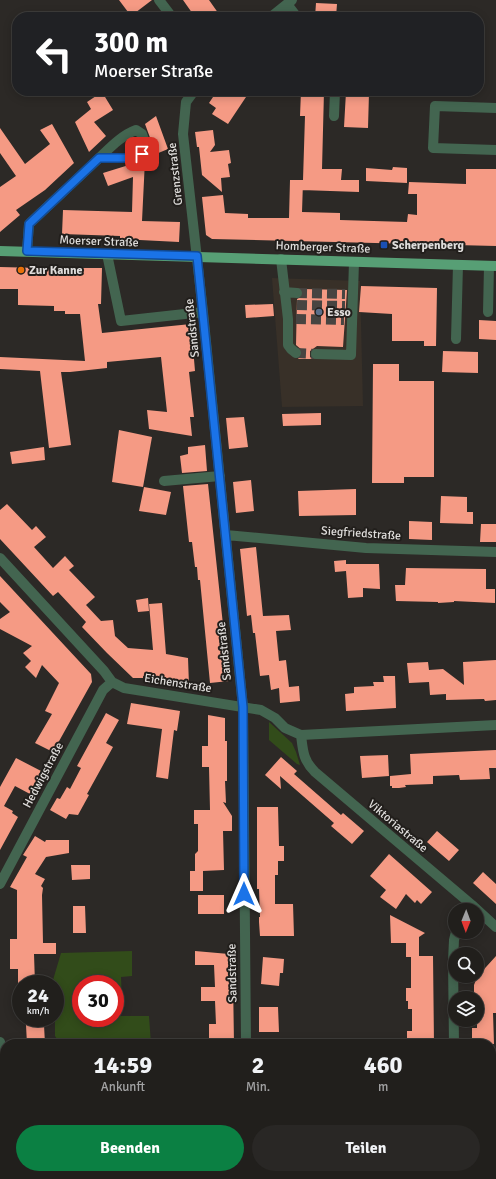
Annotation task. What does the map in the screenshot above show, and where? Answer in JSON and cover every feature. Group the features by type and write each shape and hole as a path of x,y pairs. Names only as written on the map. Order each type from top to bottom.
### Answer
{"main road":[{"name":"Moerser Straße","path":"0,250 197,256"},
{"name":"Homberger Straße","path":"197,256 493,266"}],"street":[{"path":"159,0 168,12"},
{"path":"277,12 289,2 294,12"},
{"name":"Grenzstraße","path":"190,96 186,102 183,134 197,256"},
{"path":"334,116 335,96"},
{"path":"496,108 435,106 433,148 496,150"},
{"path":"27,251 29,224 99,158"},
{"path":"107,254 121,321 203,312"},
{"name":"Sandstraße","path":"197,256 243,707 246,1039"},
{"path":"281,259 286,305 292,319 288,345 296,353"},
{"path":"316,354 352,354 348,320 349,294 354,262"},
{"path":"456,340 458,265"},
{"path":"488,312 493,266"},
{"path":"284,292 297,293"},
{"path":"286,305 297,305"},
{"path":"164,481 220,476"},
{"name":"Siegfriedstraße","path":"226,535 366,548 496,552"},
{"path":"0,558 104,671 112,682"},
{"name":"Eichenstraße","path":"112,682 124,688 261,710 275,718 285,728 301,734 496,725"},
{"name":"Hedwigstraße","path":"0,884 103,690 112,682"},
{"name":"Viktoriastraße","path":"301,734 303,754 307,764 465,903"},
{"name":"Viktoriastraße","path":"484,918 496,927"},
{"path":"454,939 454,1039"}],"shaded area":[{"path":"272,278 360,281 363,406 282,407"}],"green space":[{"path":"269,722 292,743 300,765 269,740"},
{"path":"132,951 132,976 72,975 72,1027 124,1027 124,1016 149,1016 151,1039 57,1039 55,1036 55,1027 64,1027 64,975 54,975 61,953"}],"building":[{"path":"119,0 152,0 136,12 128,12"},
{"path":"183,0 209,0 217,12 191,12"},
{"path":"316,3 337,4 336,12 315,12"},
{"path":"96,96 104,96 113,110 94,122 106,136 89,152 75,122 91,109 87,102"},
{"path":"214,96 247,96 228,124 212,114 216,108 209,103"},
{"path":"301,96 324,96 322,169 342,169 341,180 359,180 359,192 303,190 302,212 340,213 340,220 407,222 408,214 417,215 417,194 408,194 409,182 466,184 466,169 496,169 496,246 212,239 206,235 202,197 223,195 225,213 248,214 248,218 289,218 290,180 303,180 305,116 300,116"},
{"path":"346,96 369,96 368,128 344,127"},
{"path":"156,116 168,149 156,154 145,124"},
{"path":"52,124 74,163 45,190 16,210 20,215 0,232 0,187 16,176 0,153 0,128 25,164 50,144 40,130"},
{"path":"213,130 215,145 210,152 229,150 231,163 228,164 230,177 221,178 222,192 202,175 199,147 197,147 195,132"},
{"path":"145,160 142,221 180,222 179,242 120,239 120,236 62,234 63,210 132,212 133,177 108,186 103,173"},
{"path":"393,167 407,168 407,183 366,181 366,168 392,170"},
{"path":"0,267 80,269 102,268 101,304 98,304 102,333 191,324 195,371 189,372 194,417 190,417 192,436 149,429 147,410 167,412 161,357 107,362 107,368 61,372 71,445 49,448 40,371 0,369 0,357 85,361 80,314 65,314 65,311 54,311 54,306 18,305 18,289 0,289"},
{"path":"361,286 437,288 436,346 424,346 424,341 392,341 392,314 359,312"},
{"path":"302,289 347,290 343,347 317,346 310,351 310,357 313,359 298,359 302,354 302,350 296,345 297,299 303,296"},
{"path":"273,304 274,316 246,318 245,305"},
{"path":"479,320 496,321 496,340 479,339"},
{"path":"443,351 478,352 478,373 442,372"},
{"path":"373,364 399,364 399,381 434,381 434,477 404,477 404,483 372,483"},
{"path":"321,413 321,425 283,426 282,414"},
{"path":"244,417 248,447 229,449 226,418"},
{"path":"119,430 152,437 143,487 112,482"},
{"path":"205,445 207,471 182,473 180,456 188,454 188,447"},
{"path":"44,447 45,460 12,464 10,452"},
{"path":"251,480 254,511 236,513 233,482"},
{"path":"208,484 229,681 210,683 200,580 198,580 197,567 195,567 192,542 189,542 183,486"},
{"path":"144,487 171,492 166,515 139,511"},
{"path":"356,489 356,515 299,516 298,491"},
{"path":"441,496 467,497 467,512 473,512 473,524 440,523"},
{"path":"7,504 32,530 36,526 46,537 34,547 53,568 65,556 74,566 69,570 95,597 86,605 101,621 113,620 115,636 128,648 153,650 149,604 162,603 166,654 188,658 189,685 143,676 143,678 133,678 107,653 82,627 86,622 58,592 53,596 0,539 0,510"},
{"path":"409,521 432,522 432,540 409,539"},
{"path":"481,524 496,524 496,542 480,542"},
{"path":"256,547 263,616 289,615 291,630 276,631 279,661 286,660 289,687 299,686 300,701 280,703 279,688 271,690 269,675 260,676 255,633 253,633 251,615 247,616 240,549"},
{"path":"346,560 346,564 379,564 380,589 363,588 363,597 348,598 346,571 335,572 334,561"},
{"path":"406,568 486,569 486,589 495,589 495,603 396,601 395,585 405,585"},
{"path":"0,576 91,674 92,682 53,752 35,743 52,714 45,711 59,683 42,665 36,678 25,667 31,661 23,653 32,646 0,629 0,619 10,612 0,602"},
{"path":"148,598 149,611 138,612 136,600"},
{"path":"496,660 496,700 446,700 446,694 430,695 429,682 409,683 407,663 428,662 429,670 443,669 464,685 463,662"},
{"path":"383,676 395,676 396,708 346,711 345,694 354,693 354,687 374,686 373,682 384,682"},
{"path":"131,703 180,711 177,731 174,730 168,779 156,777 162,729 127,724"},
{"path":"106,713 119,720 106,743 113,747 87,794 89,795 78,815 69,814 66,819 50,810 57,798 60,799 67,787 70,789 81,768 77,766"},
{"path":"208,715 225,718 225,741 227,741 227,781 225,781 226,803 223,802 232,816 232,831 223,831 224,870 203,871 203,891 190,891 190,871 195,871 195,854 198,851 198,824 194,824 194,810 210,810 209,767 202,767 202,746 208,746"},
{"path":"496,750 496,768 489,768 490,779 460,780 459,775 433,776 433,784 405,785 406,787 399,788 392,788 392,786 390,786 390,776 411,774 410,754"},
{"path":"388,755 389,776 362,778 360,756"},
{"path":"281,757 297,771 294,774 341,815 343,813 364,831 352,844 331,826 334,823 280,776 281,789 265,775"},
{"path":"16,758 43,772 30,794 15,786 4,806 13,811 12,813 18,817 0,850 0,787"},
{"path":"257,807 278,807 279,846 284,846 284,861 278,861 278,875 275,875 275,904 293,904 294,936 260,936 259,889 257,889"},
{"path":"437,831 459,850 449,861 427,842"},
{"path":"35,836 45,842 46,840 69,840 69,853 46,857 35,874 45,879 41,886 43,888 43,943 56,943 56,954 34,954 35,975 18,975 18,969 10,969 10,939 17,939 17,890 10,887 27,857 23,855"},
{"path":"389,854 432,892 421,904 417,900 415,903 406,894 396,909 380,897 386,890 370,876"},
{"path":"71,865 90,865 90,879 72,880"},
{"path":"483,872 496,884 496,904 473,883"},
{"path":"198,895 224,895 224,914 198,914"},
{"path":"73,906 85,906 86,933 73,933"},
{"path":"390,915 425,933 419,937 419,956 433,956 434,1039 407,1039 407,1031 412,1031 412,1009 408,1009 408,1001 406,1001 406,988 411,988 411,957 406,957 406,943 391,943"},
{"path":"195,951 229,954 229,980 233,980 234,1039 209,1039 209,1024 216,1024 215,1001 201,1001 201,987 215,987 214,965 195,965"},
{"path":"496,956 496,1013 493,1013 494,1039 472,1039 472,1028 484,1027 484,991 474,991 475,983 484,983 484,969"},
{"path":"263,957 284,959 283,973 280,973 279,986 261,984"},
{"path":"259,1007 278,1007 279,1032 259,1032"},
{"path":"26,1027 44,1027 45,1039 27,1039"}],"tunnel":[{"path":"297,293 345,294"},
{"path":"297,305 345,306"},
{"path":"296,319 344,320"},
{"path":"296,353 316,354"}],"place":[{"name":"Scherpenberg","path":"384,245"},
{"name":"Zur Kanne","path":"21,270"},
{"name":"Esso","path":"319,312"}],"route":[{"path":"142,154 132,158 99,158 29,224 27,251 197,256 243,707 244,894"}]}
